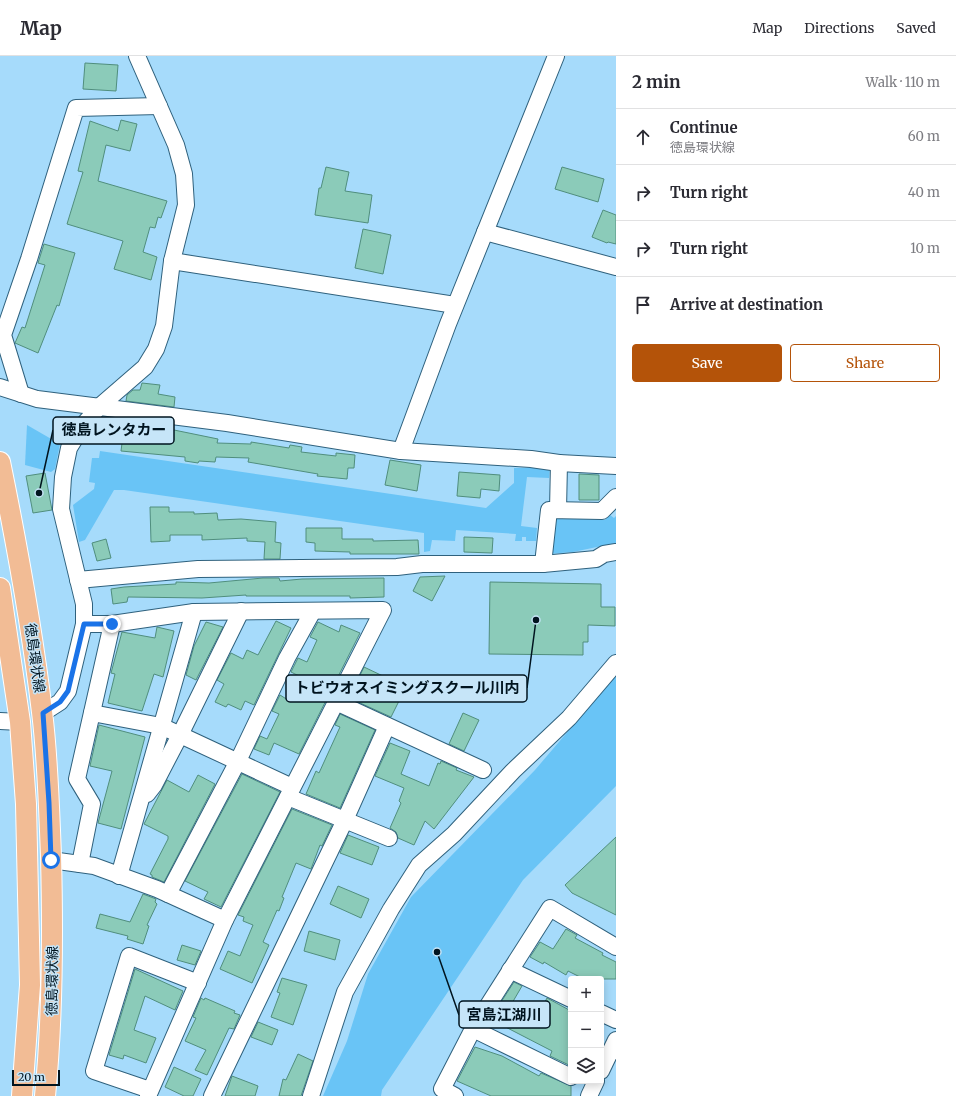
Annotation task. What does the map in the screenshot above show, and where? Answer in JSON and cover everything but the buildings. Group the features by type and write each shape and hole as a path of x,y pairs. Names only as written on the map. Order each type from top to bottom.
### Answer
{"main road":[{"name":"徳島環状線","path":"0,462 20,559 43,713 49,803 53,986 45,1096"},
{"name":"徳島環状線","path":"0,588 20,722 26,804 30,985 22,1096"}],"street":[{"path":"43,713 60,702 68,691 84,624 84,604 61,509 63,477 69,448 83,425 100,406 145,367 156,349 164,326 172,261 186,205 184,174 176,145 137,56"},
{"path":"401,451 455,305 556,56"},
{"path":"21,394 3,335 29,259 76,108 159,106"},
{"path":"485,232 616,267"},
{"path":"172,261 455,305"},
{"path":"0,387 37,399 100,406 227,424 401,451 616,466"},
{"path":"558,510 559,463"},
{"path":"543,564 549,510 602,511 616,497"},
{"path":"78,580 198,569 397,567 422,564 543,564 596,559 604,554 616,552"},
{"path":"84,624 112,624 194,612 383,610 225,920 198,983 149,1093 94,1071 129,956 198,983"},
{"path":"139,805 154,784 180,735 241,611"},
{"path":"168,894 238,761 287,658 313,611"},
{"path":"119,876 194,612"},
{"path":"80,864 92,804 77,779 112,624"},
{"path":"311,1096 345,992 391,909 419,865 454,834 513,771 578,708 616,663"},
{"path":"336,702 483,770"},
{"path":"92,713 161,726 238,761 290,792 344,820 389,838"},
{"path":"0,721 20,722"},
{"path":"212,1096 344,820 387,726"},
{"path":"51,860 94,866 168,894 225,920"},
{"path":"455,1096 442,1089 473,1029 550,908 616,947"},
{"path":"510,970 568,998"},
{"path":"604,1014 616,1020"},
{"path":"473,1029 568,1076"},
{"path":"604,1065 616,1040"}],"water":[{"path":"27,425 60,444 55,469 51,472 25,465"},
{"path":"100,451 486,508 514,483 514,468 550,468 549,478 527,477 521,526 537,528 536,541 526,541 526,537 522,537 522,541 515,541 516,534 456,530 455,541 432,540 430,551 424,552 424,533 124,490 114,490 85,540 79,542 73,505 94,489 95,483 89,482 92,458 99,458"},
{"path":"610,515 614,518 616,516 616,543 573,552 548,554 556,518 605,520"},
{"path":"616,675 616,786 523,880 382,1090 381,1096 323,1096 347,1041 368,974 411,897 535,770"}],"place":[{"name":"徳島レンタカー","path":"39,493"},
{"name":"トビウオスイミングスクール川内","path":"536,620"},
{"name":"宮島江湖川","path":"437,952"}],"route":[{"path":"51,860 43,713 60,702 68,691 84,624 112,624"}]}
